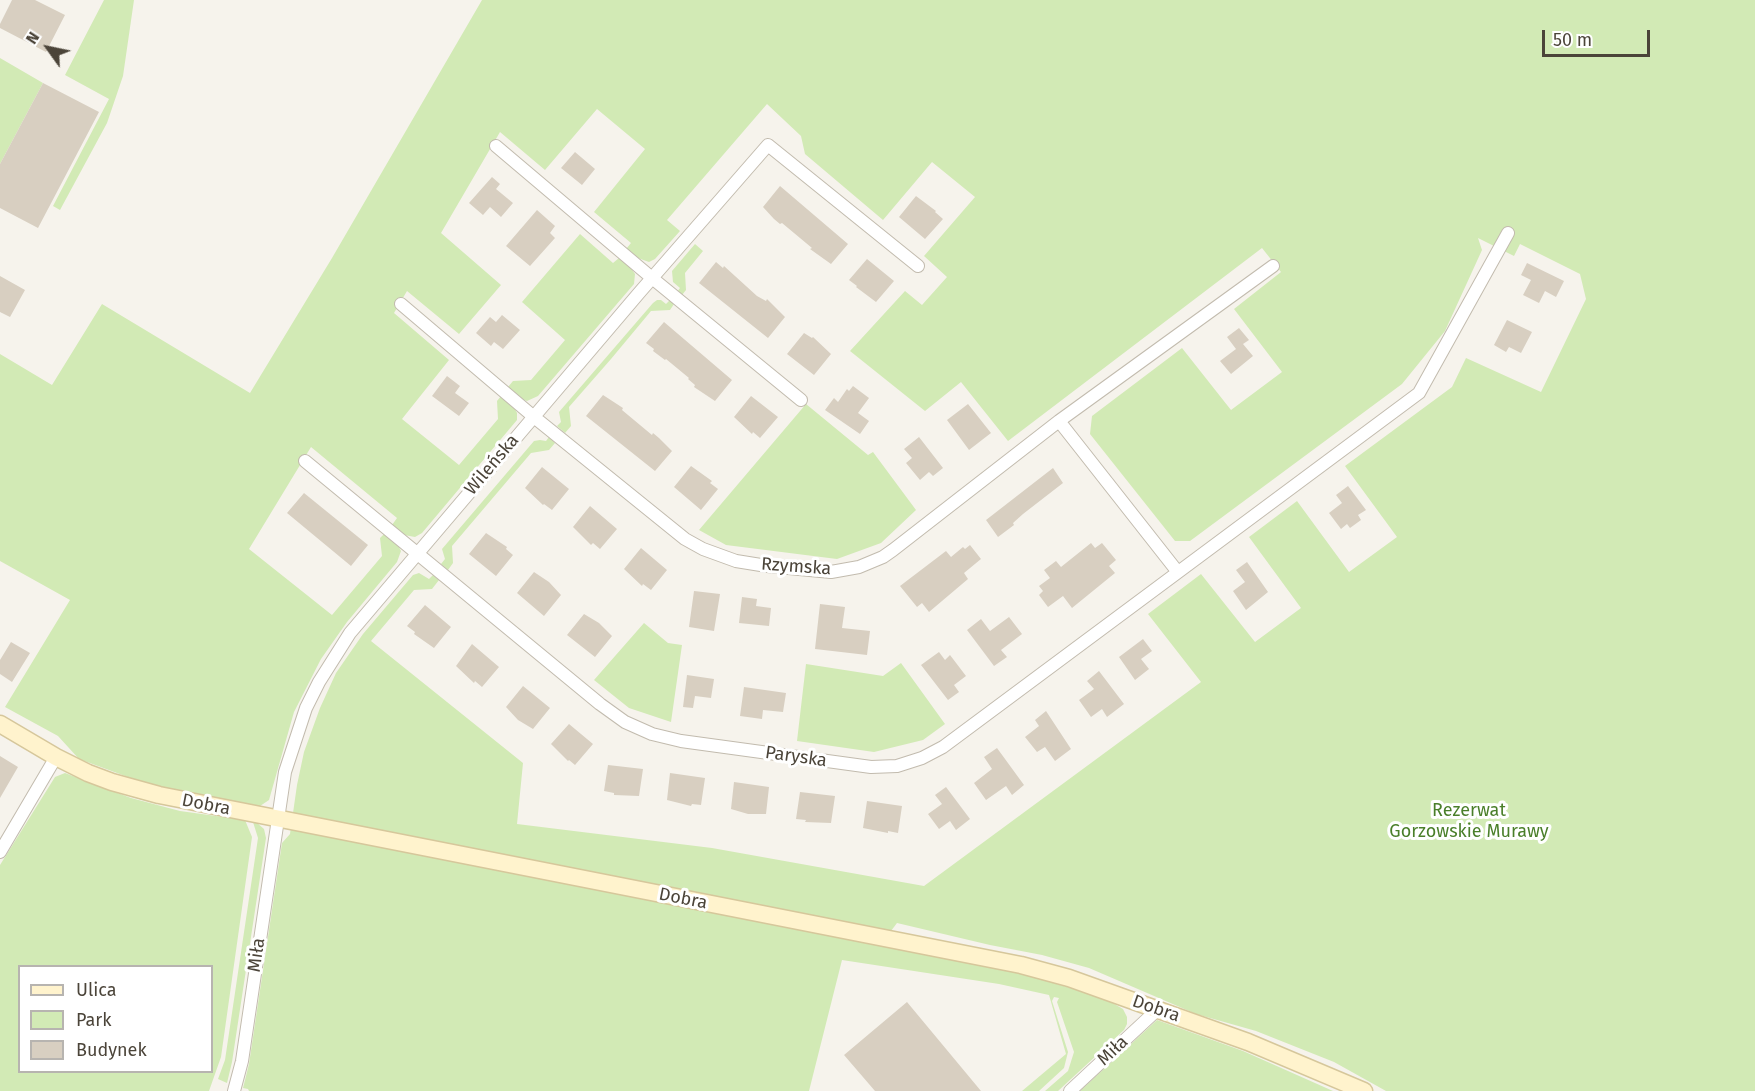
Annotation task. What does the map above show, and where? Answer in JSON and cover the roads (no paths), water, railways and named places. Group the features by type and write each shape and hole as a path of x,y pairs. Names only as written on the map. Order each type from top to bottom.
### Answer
{"street":[{"name":"Wileńska","path":"277,819 291,751 306,708 319,682 350,633 768,145 918,266"},
{"path":"496,146 801,400"},
{"name":"Paryska","path":"306,461 600,704 625,722 639,729 674,739 871,767 897,766 910,763 944,747 1177,571 1419,393 1508,233"},
{"name":"Rzymska","path":"401,304 534,417 678,534 703,549 736,561 824,572 852,568 883,557 1059,421 1273,266"},
{"path":"1059,421 1177,571"},
{"name":"Dobra","path":"0,724 56,758 88,773 135,789 1021,965 1068,978 1248,1042 1364,1091"},
{"path":"1,849 56,758"},
{"name":"Miła","path":"234,1091 242,1061 277,819"},
{"name":"Miła","path":"1070,1091 1156,1010"}],"park label":[{"name":"Rezerwat Gorzowskie Murawy","path":"1469,821"}]}
